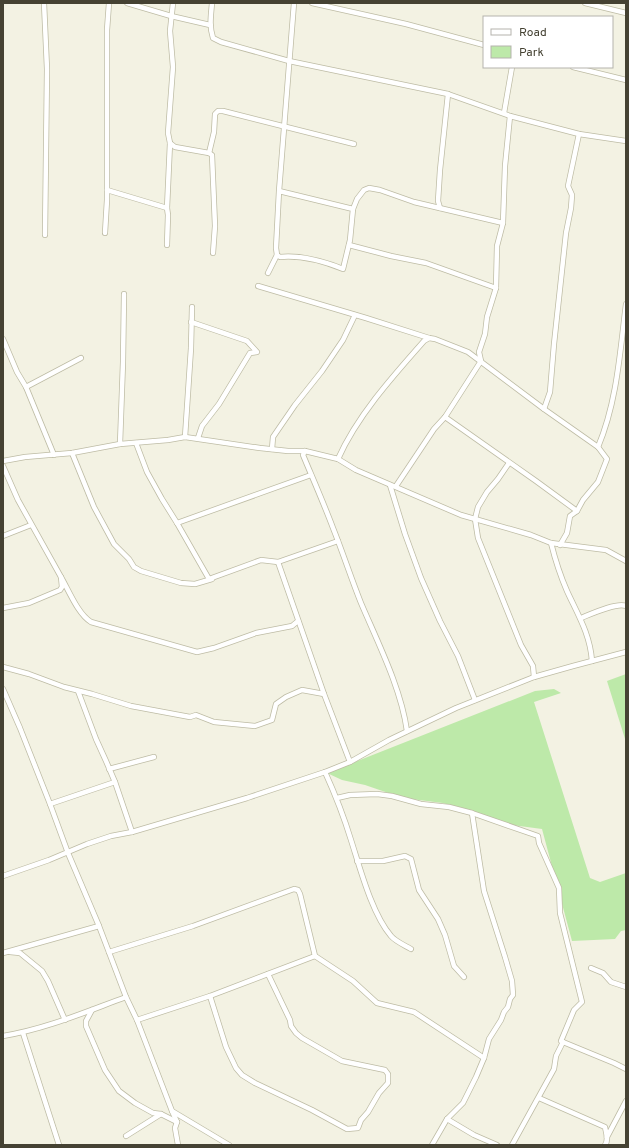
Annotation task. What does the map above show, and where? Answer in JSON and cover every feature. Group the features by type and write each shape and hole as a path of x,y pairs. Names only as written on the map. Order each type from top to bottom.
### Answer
{"street":[{"path":"44,3 46,69 46,196 44,235"},
{"path":"105,233 107,190 106,30 109,3"},
{"path":"127,3 171,16 210,25"},
{"path":"167,245 170,143 168,134 173,67 170,42 173,3"},
{"path":"212,3 210,25 213,38 216,40 289,61 448,94 510,116 579,134 626,141"},
{"path":"268,273 277,255 276,248 279,191 294,3"},
{"path":"312,3 406,24 483,45"},
{"path":"585,3 626,13"},
{"path":"504,113 512,68"},
{"path":"577,68 626,80"},
{"path":"440,208 438,201 440,170 448,94"},
{"path":"209,153 214,132 215,114 223,111 354,144"},
{"path":"396,486 434,429 445,417 481,361 479,352 485,334 487,317 496,288 497,246 503,223 505,166 510,116"},
{"path":"544,409 550,392 566,233 571,208 572,194 568,186 579,134"},
{"path":"170,143 175,147 209,153 212,155 215,226 213,253"},
{"path":"277,255 280,257 288,256 323,261 343,269 349,246 353,209 357,199 364,190 368,188 380,190 414,202 503,223"},
{"path":"107,190 167,208"},
{"path":"279,191 353,209"},
{"path":"349,246 426,263 496,288"},
{"path":"258,286 435,339 468,352 598,447 607,459 598,482 583,500 577,511 570,516 567,533 560,545"},
{"path":"120,444 124,362 124,294"},
{"path":"598,447 605,431 613,398 624,333 626,304"},
{"path":"185,437 191,348 192,307"},
{"path":"272,449 273,437 343,340 355,315"},
{"path":"191,322 247,341 257,352 250,353 219,404 202,426 198,438"},
{"path":"338,460 345,444 358,423 395,374 424,341 429,338"},
{"path":"3,339 17,372 26,388 54,455"},
{"path":"26,388 81,358"},
{"path":"445,417 577,511"},
{"path":"3,461 25,456 72,453 120,444 185,437 272,449 305,451 338,460 356,470 390,485 396,486 430,502 475,519 531,535 551,543 606,550 626,561"},
{"path":"136,443 147,472 162,499 177,522 209,579 214,578"},
{"path":"305,451 303,455 338,541 359,599 394,682 404,712 407,731"},
{"path":"72,453 94,507 114,544 134,567 141,572 181,583 195,584 261,560 278,562 338,541"},
{"path":"509,462 478,507 475,519 478,538 521,645 533,666 534,677"},
{"path":"3,466 18,500 81,613 91,622 197,652 214,648 256,633 292,626 298,621"},
{"path":"177,522 311,475"},
{"path":"390,485 405,534 421,578 440,621 458,656 476,700"},
{"path":"3,536 32,525"},
{"path":"551,543 567,590 581,618 591,650 592,661"},
{"path":"278,562 324,694 350,762"},
{"path":"3,608 29,603 60,590 62,587 61,577"},
{"path":"581,618 622,605 626,606"},
{"path":"3,876 111,836 132,832 247,798 325,772 350,762 388,740 476,700 534,677 626,652"},
{"path":"3,667 29,674 64,687 131,706 190,717 196,715 214,722 255,726 272,720 276,704 286,697 302,690 324,694"},
{"path":"3,689 20,728 126,997 137,1020 172,1111 178,1122"},
{"path":"78,691 96,739 115,782 132,832"},
{"path":"109,769 154,757"},
{"path":"325,772 337,798 357,861 383,926 392,937 411,949"},
{"path":"50,804 115,782"},
{"path":"337,798 350,795 377,794 392,796 421,804 449,807 472,813 538,836 539,843 559,888 560,913 582,1002 574,1010 561,1041 563,1042 556,1056 554,1069 512,1145"},
{"path":"432,1145 446,1119 463,1103 484,1058 489,1040 508,1007 510,999 513,995 512,981 484,891 472,813"},
{"path":"357,861 383,862 405,856 411,859 419,890 438,919 445,935 454,966 464,977"},
{"path":"109,952 193,926 294,889 298,890 315,956 353,980 377,1003 414,1012 484,1058"},
{"path":"4,951 99,926"},
{"path":"4,951 20,952 42,971 65,1020"},
{"path":"137,1020 210,996 315,956"},
{"path":"591,968 603,973 611,982 626,987"},
{"path":"210,996 226,1048 236,1068 242,1075 347,1129 358,1128 361,1120 388,1082 388,1074 385,1070 342,1061 296,1033 291,1026 290,1020 268,974"},
{"path":"3,1036 23,1033 65,1020 126,997"},
{"path":"92,1010 86,1021 86,1026 105,1070 119,1091 134,1104 178,1122"},
{"path":"23,1033 59,1145"},
{"path":"563,1042 626,1069"},
{"path":"539,1098 606,1127 607,1142 605,1145"},
{"path":"607,1137 626,1101"},
{"path":"172,1111 229,1145"},
{"path":"126,1136 161,1114"},
{"path":"446,1119 474,1135 497,1145"},
{"path":"178,1122 175,1128 178,1145"}],"green space":[{"path":"626,674 626,742 607,681"},
{"path":"554,689 561,693 534,702 590,878 600,882 626,873 626,930 621,931 615,939 572,941 542,829 512,825 443,803 403,798 365,785 342,780 327,773 535,691"}]}
